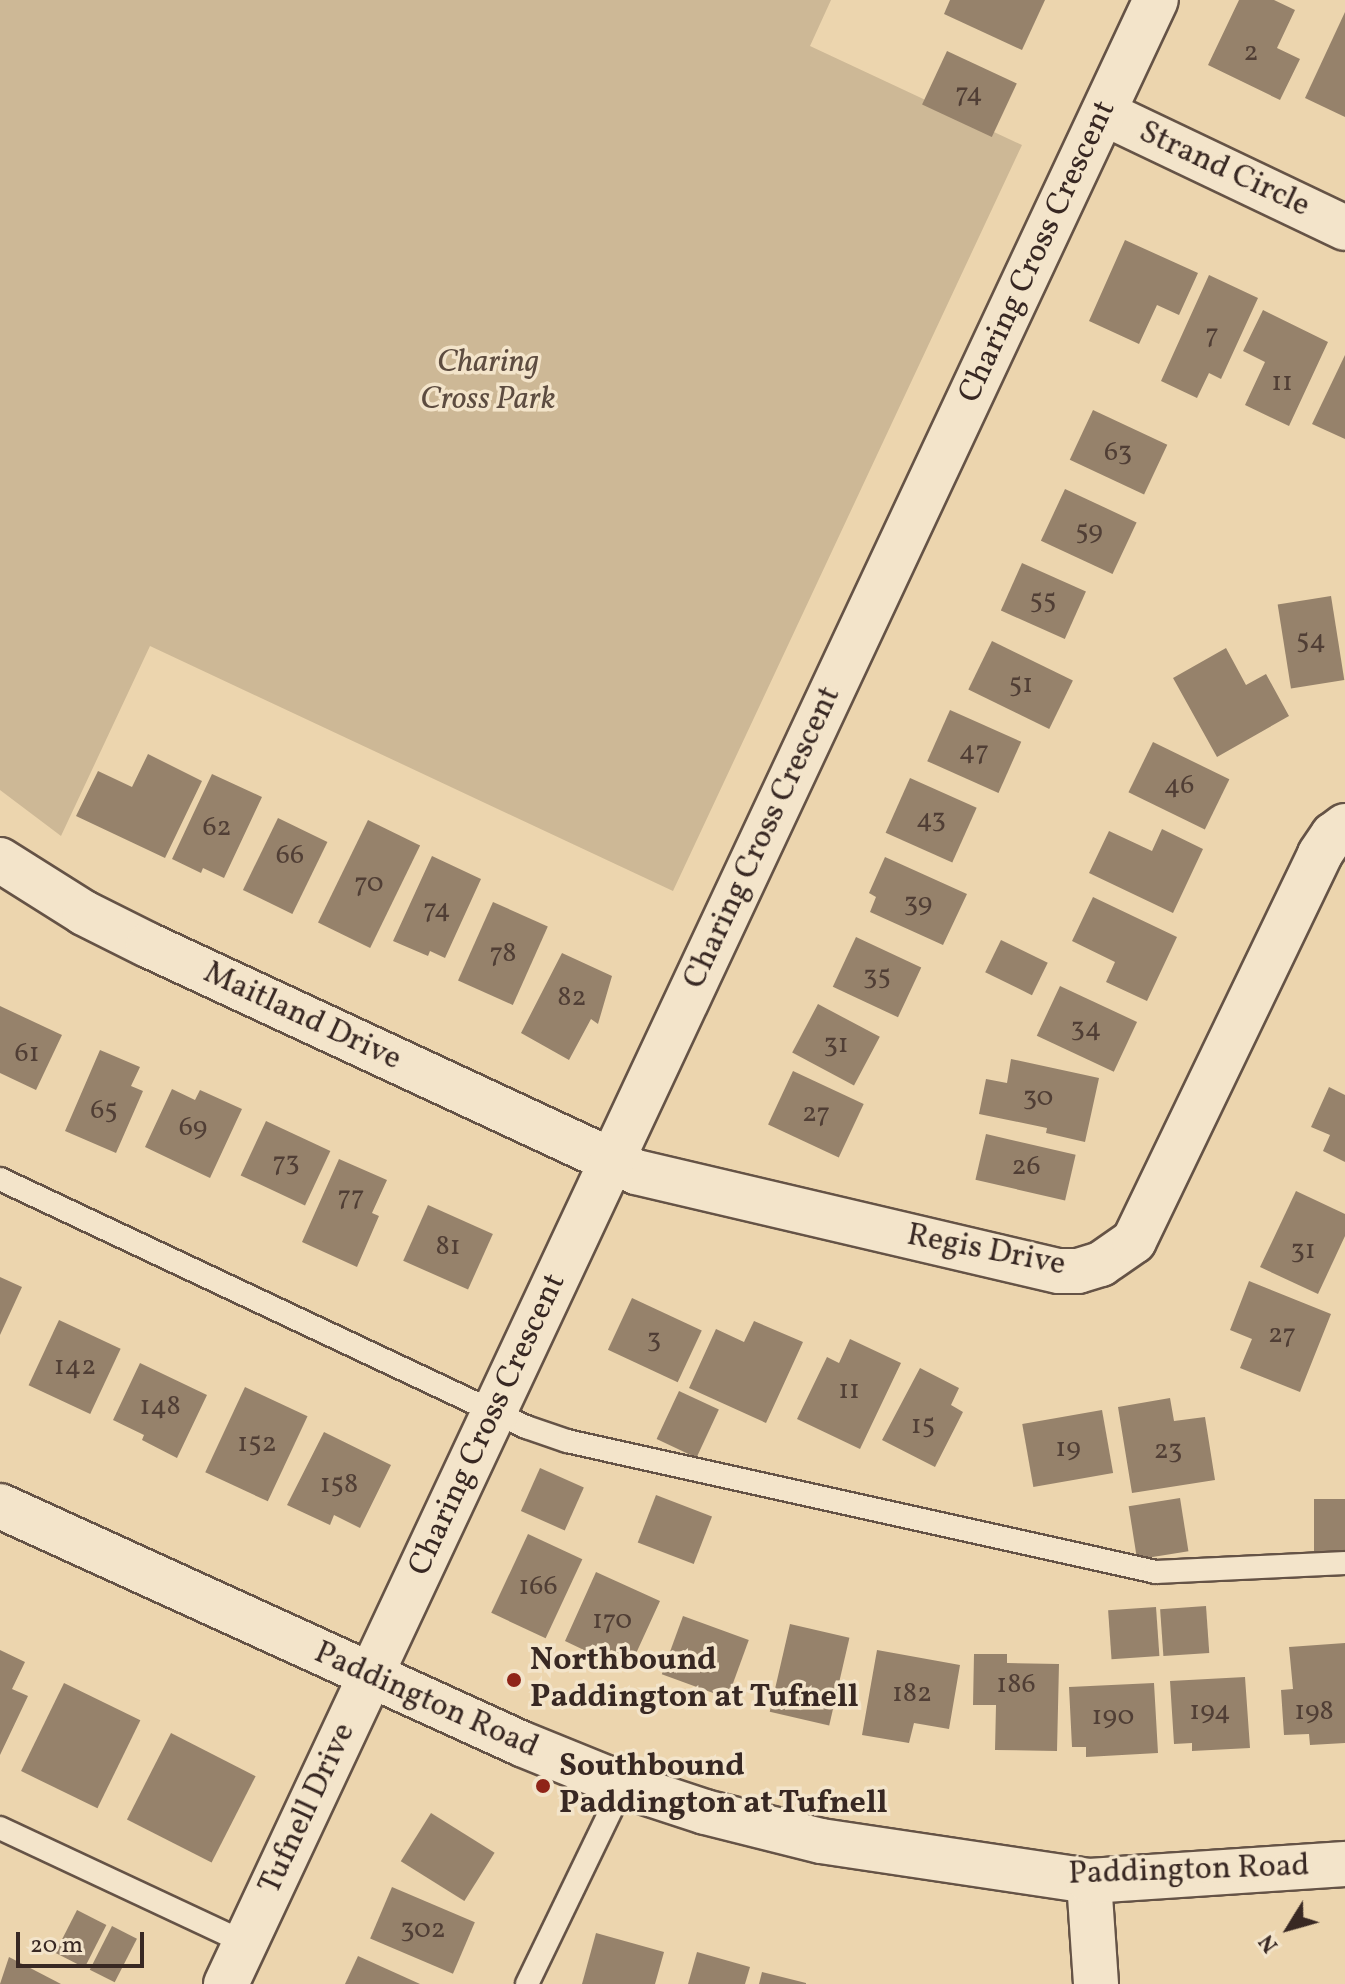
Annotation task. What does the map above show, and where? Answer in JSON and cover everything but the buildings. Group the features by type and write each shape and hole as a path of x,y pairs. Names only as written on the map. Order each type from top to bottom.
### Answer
{"street":[{"name":"Charing Cross Crescent","path":"369,1677 1156,0"},
{"name":"Strand Circle","path":"1104,113 1345,228"},
{"name":"Regis Drive","path":"612,1160 636,1172 1059,1271 1078,1271 1101,1264 1134,1241 1320,854 1333,835 1345,826"},
{"name":"Maitland Drive","path":"0,860 84,913 148,945 612,1160"},
{"name":"Paddington Road","path":"0,1506 369,1677 623,1785 705,1812 821,1841 1089,1881 1345,1864"},
{"name":"Tufnell Drive","path":"226,1984 369,1677"},
{"path":"1089,1881 1096,1984"}],"lane":[{"path":"0,1179 494,1412 567,1441 1156,1572 1345,1563"},
{"path":"527,1984 623,1785"},
{"path":"0,1828 246,1943"}],"green space":[{"name":"Charing Cross Park","path":"0,0 831,0 810,46 1022,145 673,891 150,646 61,836 0,790"}],"place":[{"name":"Northbound Paddington at Tufnell","path":"514,1680"},
{"name":"Southbound Paddington at Tufnell","path":"543,1786"}]}
